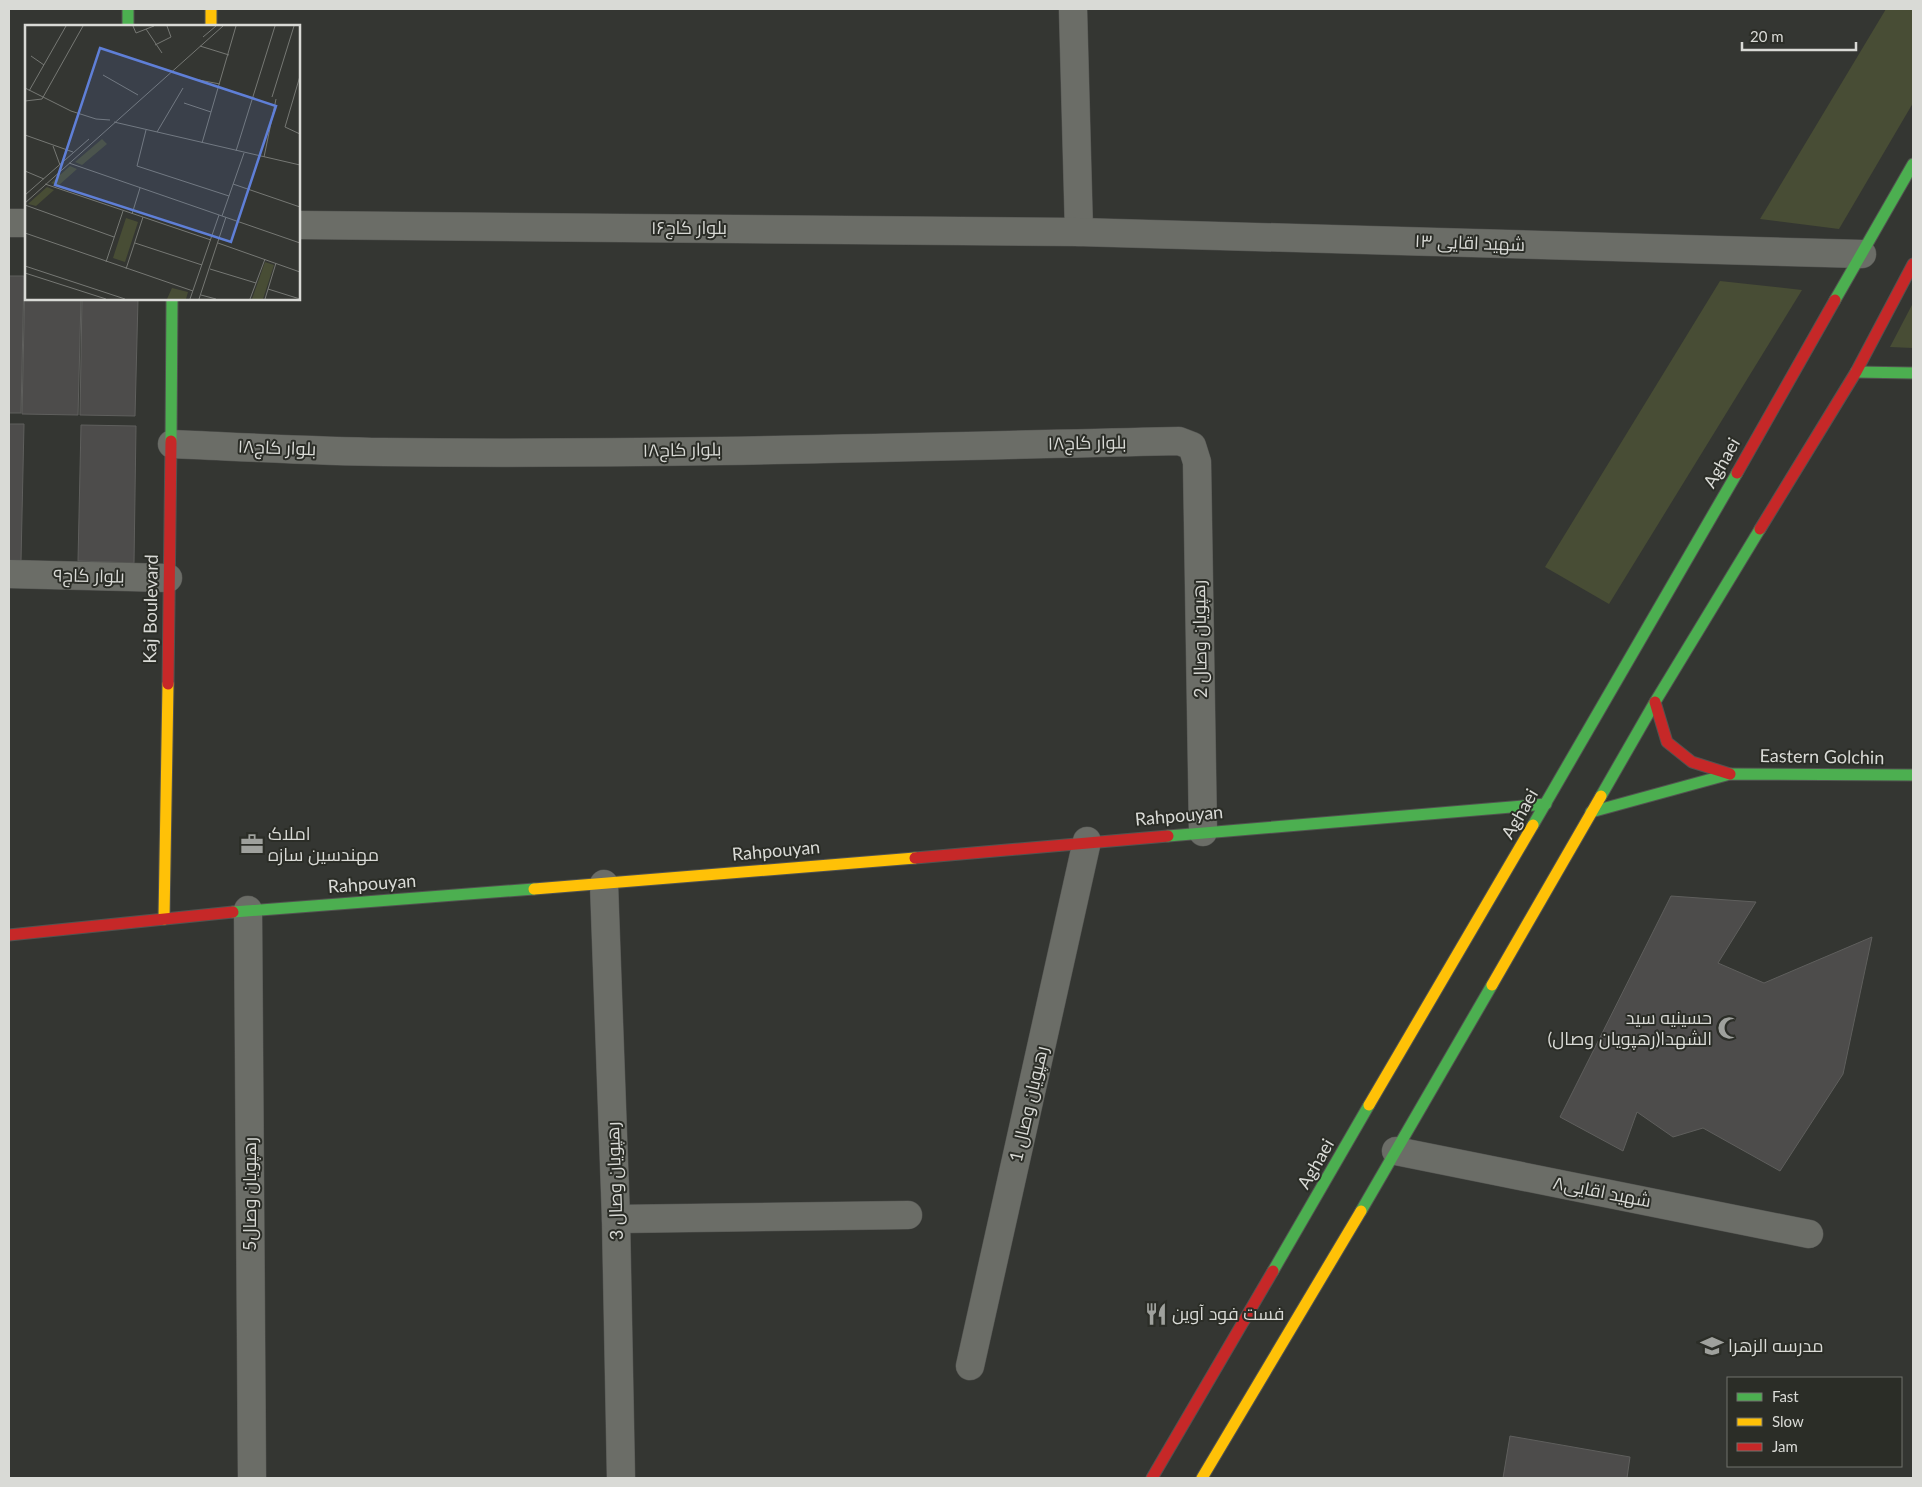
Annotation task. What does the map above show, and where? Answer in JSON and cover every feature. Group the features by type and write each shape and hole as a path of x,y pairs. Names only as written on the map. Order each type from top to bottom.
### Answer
{"main road":[{"path":"128,9 128,25"},
{"path":"211,9 211,25"},
{"name":"Aghaei","path":"1152,1478 1546,804 1913,164"},
{"path":"1202,1478 1396,1151 1655,702 1856,372 1913,264"},
{"name":"Kaj Boulevard","path":"164,919 168,578 172,444 172,300"},
{"path":"1856,372 1913,372"},
{"path":"1655,702 1668,742 1692,762 1730,774"},
{"path":"1591,812 1730,774"},
{"name":"Eastern Golchin","path":"1730,774 1913,776"},
{"name":"Rahpouyan","path":"9,935 248,910 604,884 1546,804"}],"street":[{"path":"1073,9 1079,232"},
{"path":"9,223 25,223"},
{"name":"بلوار کاج۱۶","path":"300,225 1079,232"},
{"name":"شهید اقایی ۱۳","path":"1079,232 1862,254"},
{"name":"بلوار کاج۱۸","path":"172,444 383,452 742,449 1179,441 1192,446"},
{"name":"2 رهپویان وصال","path":"1192,446 1197,462 1203,832"},
{"name":"بلوار کاج۹","path":"9,574 168,578"},
{"name":"1 رهپویان وصال","path":"970,1366 1087,842"},
{"name":"3 رهپویان وصال","path":"604,884 616,1220 621,1478"},
{"name":"رهپویان وصال5","path":"248,910 252,1478"},
{"name":"شهید اقایی۸","path":"1396,1151 1809,1234"},
{"path":"616,1220 908,1215"}],"green space":[{"path":"1886,9 1913,9 1913,103 1839,229 1760,219"},
{"path":"1720,281 1802,290 1609,604 1545,567"},
{"path":"1913,303 1913,348 1890,347"}],"building":[{"path":"9,276 24,276 21,413 9,413"},
{"path":"25,277 25,300 81,300 78,415 22,414"},
{"path":"82,300 138,300 135,416 80,415"},
{"path":"9,424 24,424 21,561 9,561"},
{"path":"81,425 136,426 134,563 78,561"},
{"name":"حسینیه سید الشهدا(رهپویان وصال)","path":"1671,896 1756,902 1718,963 1764,983 1872,937 1843,1074 1780,1171 1703,1128 1673,1137 1637,1112 1623,1151 1560,1117"},
{"path":"1510,1436 1630,1457 1627,1478 1503,1478"}],"traffic: fast":[{"path":"128,9 128,25"},
{"path":"1835,300 1913,164"},
{"path":"171,441 172,300"},
{"path":"1856,372 1913,373"},
{"path":"1533,825 1737,473"},
{"path":"1601,796 1655,702 1760,529"},
{"path":"1591,812 1730,774 1913,775"},
{"path":"1168,836 1546,804"},
{"path":"233,912 534,889"},
{"path":"1361,1211 1492,985"},
{"path":"1273,1271 1369,1105"}],"traffic: slow":[{"path":"211,9 211,25"},
{"path":"164,919 168,684"},
{"path":"1492,985 1601,796"},
{"path":"1369,1105 1533,825"},
{"path":"534,889 915,858"},
{"path":"1202,1478 1361,1211"}],"traffic: jam":[{"path":"1760,529 1856,372 1913,264"},
{"path":"1737,473 1835,300"},
{"path":"168,684 171,441"},
{"path":"1655,702 1667,742 1692,762 1730,774"},
{"path":"915,858 1168,836"},
{"path":"9,935 233,912"},
{"path":"1152,1478 1273,1271"}],"place":[{"name":"املاک مهندسین سازه","path":"252,844"},
{"name":"حسینیه سید الشهدا(رهپویان وصال)","path":"1729,1028"},
{"name":"فست فود آوین","path":"1156,1314"},
{"name":"مدرسه الزهرا","path":"1712,1346"}]}
